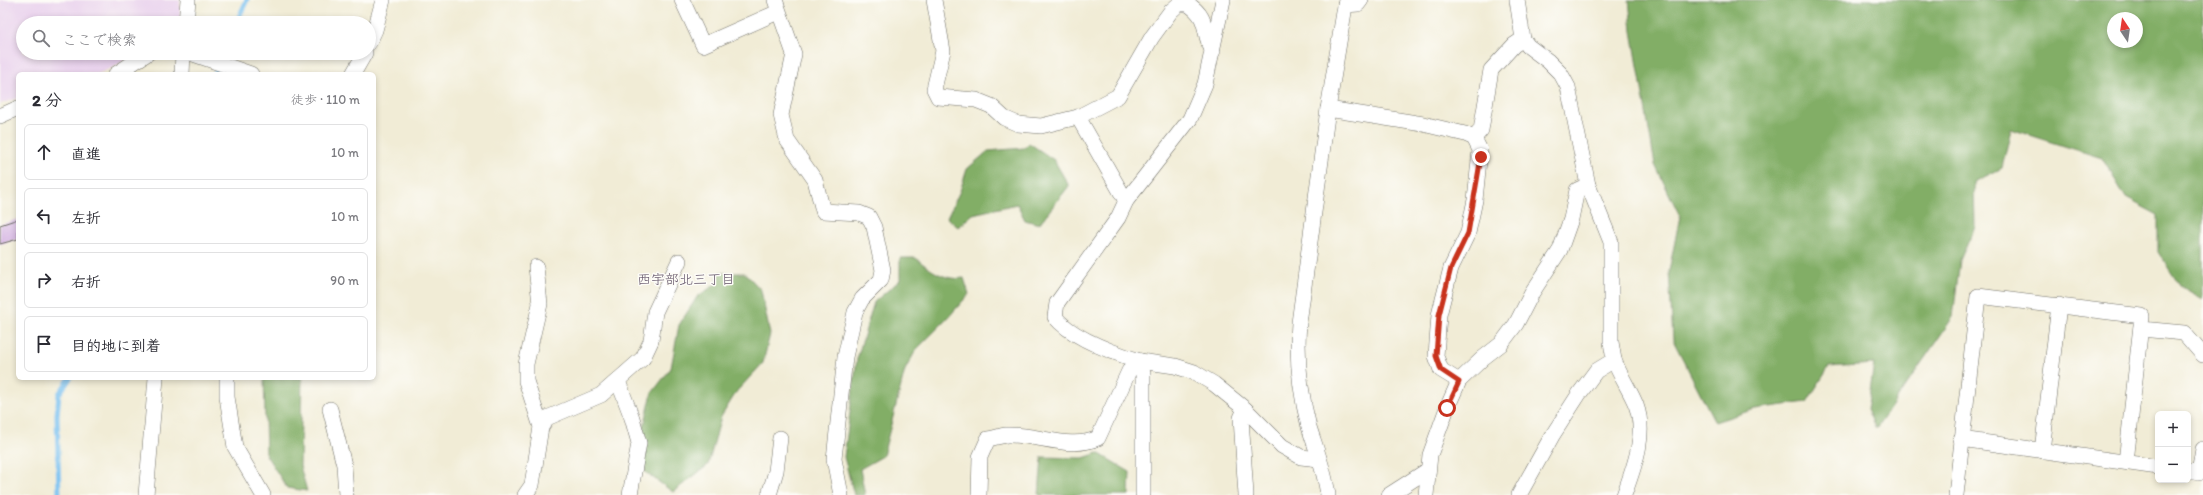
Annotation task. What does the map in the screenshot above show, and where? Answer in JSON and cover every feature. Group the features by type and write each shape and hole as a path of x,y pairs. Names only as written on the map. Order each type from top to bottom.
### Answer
{"street":[{"path":"187,16 188,0"},
{"path":"376,26 383,0"},
{"path":"682,0 703,45 776,6 794,54 781,115 787,140 815,180 824,211 860,213 868,217 874,226 883,270 881,280 862,299 855,312 845,357 834,459 841,495"},
{"path":"934,0 943,51 934,89 938,97 976,100 991,106 1004,118 1018,124 1041,126 1078,117 1118,96 1152,37 1171,11 1179,4 1188,4 1204,20 1210,46 1213,52"},
{"path":"1223,0 1205,84 1190,119 1126,201 1118,218 1057,304 1055,317 1063,327 1108,350 1140,361 1175,366 1194,372 1214,384 1245,409 1282,446 1301,458 1319,459"},
{"path":"1328,495 1326,481 1301,390 1297,356 1299,323 1328,109 1345,2 1358,4 1361,0"},
{"path":"1517,0 1523,39 1528,46 1548,61 1561,74 1568,87 1588,184 1611,242 1611,342 1614,360 1621,377 1636,403 1639,415 1637,455 1624,495"},
{"path":"1474,138 1482,130 1491,70 1514,45 1523,39"},
{"path":"119,72 137,60"},
{"path":"182,72 183,60"},
{"path":"210,60 245,72"},
{"path":"354,72 360,60"},
{"path":"0,116 16,109"},
{"path":"1328,109 1423,124 1465,134 1474,138 1480,150 1481,157 1475,200 1468,233 1451,268 1439,315 1436,356 1441,370 1459,382"},
{"path":"1078,117 1126,201"},
{"path":"1426,495 1430,455 1447,408 1459,382 1482,358 1502,344 1516,324 1532,293 1560,250 1571,219 1577,190 1588,184"},
{"path":"541,427 548,418 601,396 643,358 651,341 655,312 679,261"},
{"path":"525,495 532,485 541,427 526,381 526,364 540,304 536,267"},
{"path":"1956,495 1978,296 2142,316 2126,462"},
{"path":"2042,451 2059,305"},
{"path":"2141,329 2184,333 2203,356"},
{"path":"1519,495 1548,442 1579,394 1596,371 1614,360"},
{"path":"979,495 980,457 988,439 1007,435 1074,442 1091,441 1098,438 1129,371 1140,361"},
{"path":"1140,361 1143,382 1143,495"},
{"path":"146,495 156,380"},
{"path":"227,380 227,398 235,447 263,495"},
{"path":"618,381 632,418 639,443 633,492"},
{"path":"330,409 344,465 346,495"},
{"path":"1245,409 1241,418 1246,495"},
{"path":"769,495 776,471 780,438"},
{"path":"1961,440 2155,467"},
{"path":"2191,472 2199,473 2203,449"},
{"path":"1389,495 1428,470"}],"shaded area":[{"path":"0,0 180,0 180,16 16,16 16,60 124,60 114,67 102,72 16,72 16,99 0,104"}],"green space":[{"path":"1629,0 2203,0 2203,299 2180,286 2158,252 2158,215 2126,198 2102,158 2011,129 2002,168 1974,182 1975,227 1960,260 1953,317 1876,429 1867,410 1874,364 1829,367 1807,402 1755,409 1715,422 1673,340 1669,271 1680,216 1655,165 1632,31"},
{"path":"1029,143 1054,160 1069,186 1039,224 1025,220 1017,204 973,214 958,227 947,218 960,191 967,169 988,151 1024,148"},
{"path":"900,258 916,258 938,274 950,278 964,278 969,294 916,350 905,370 883,456 860,469 865,495 854,495 844,457 857,359 874,302 900,280"},
{"path":"719,273 745,273 761,290 770,334 763,363 737,391 721,417 708,465 673,492 645,472 644,426 652,393 671,368 679,325 697,297 716,284"},
{"path":"264,380 302,380 300,466 307,491 287,488 266,455"},
{"path":"1098,453 1130,472 1129,495 1039,495 1042,457 1083,458"}],"building":[{"path":"16,220 16,240 0,244 0,225"}],"waterway":[{"path":"239,16 247,0"},
{"path":"216,72 220,60"},
{"path":"59,495 57,415 59,394 69,380"}],"district":[{"name":"西宇部北三丁目","path":"686,279"}],"route":[{"path":"1447,408 1459,382 1441,370 1436,356 1439,315 1451,268 1468,233 1475,200 1481,157"}]}
